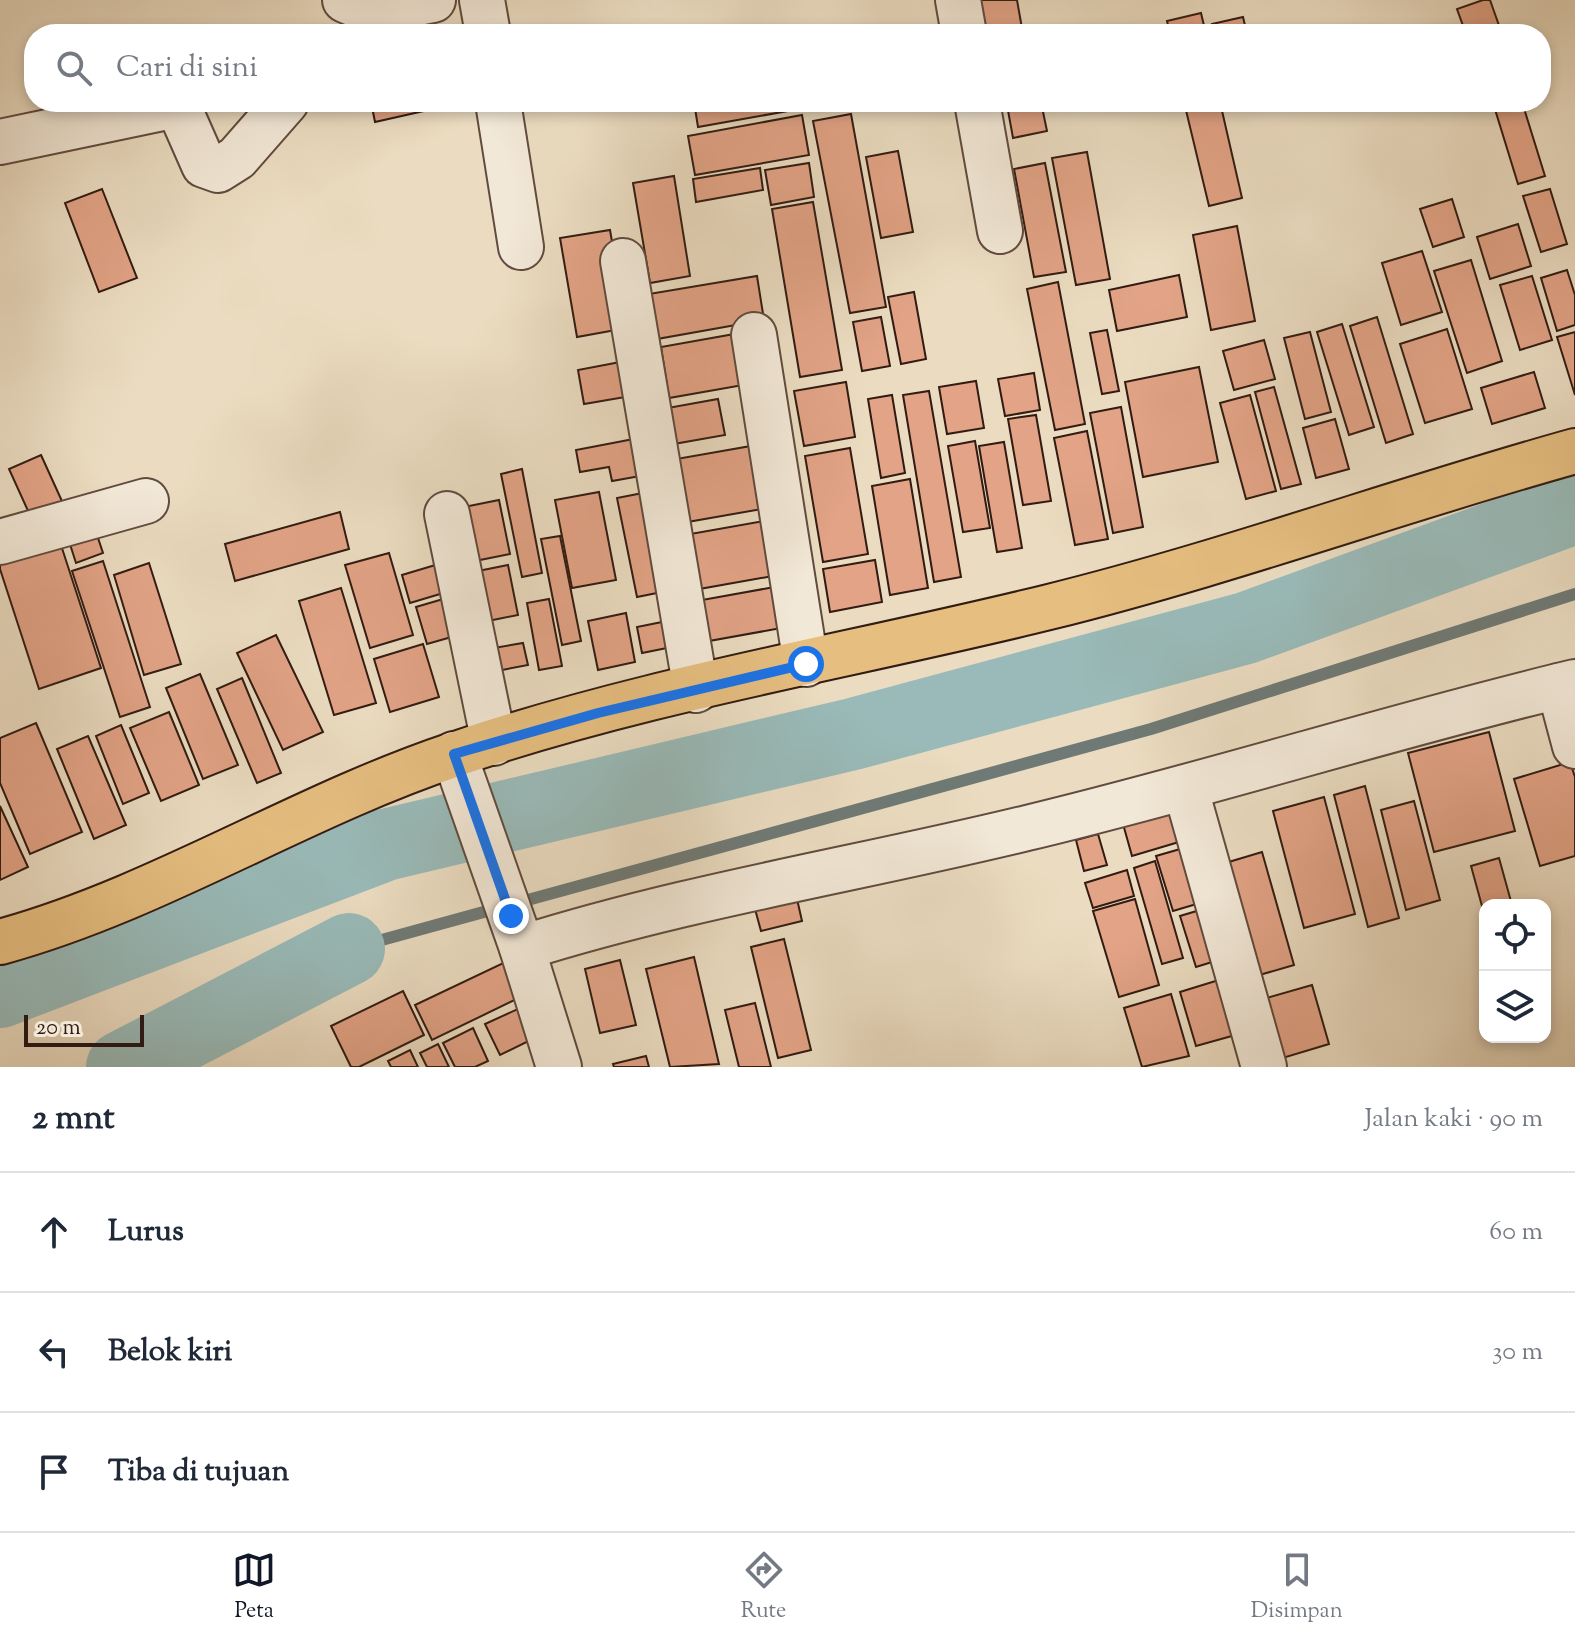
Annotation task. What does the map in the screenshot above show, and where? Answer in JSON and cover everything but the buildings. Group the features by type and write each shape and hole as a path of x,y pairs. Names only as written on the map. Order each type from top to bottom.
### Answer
{"main road":[{"path":"0,942 96,909 371,786 696,690 1053,606 1575,451"}],"street":[{"path":"356,15 433,0"},
{"path":"482,0 486,24"},
{"path":"958,0 962,24"},
{"path":"0,142 143,112"},
{"path":"179,112 204,165 218,170 237,158 277,112"},
{"path":"500,112 521,247"},
{"path":"979,112 1000,231"},
{"path":"623,261 696,690"},
{"path":"754,335 806,664"},
{"path":"0,542 146,501"},
{"path":"447,514 470,757 517,932 559,1067"},
{"path":"517,932 646,913 950,847 1186,790 1423,719 1567,684 1575,746"},
{"path":"1186,790 1264,1067"}],"waterway":[{"path":"0,992 385,845 853,734 1246,628 1575,508"},
{"path":"349,949 1151,729 1575,594"},
{"path":"122,1067 349,949"}],"route":[{"path":"511,916 454,754 598,713 806,664"}]}
